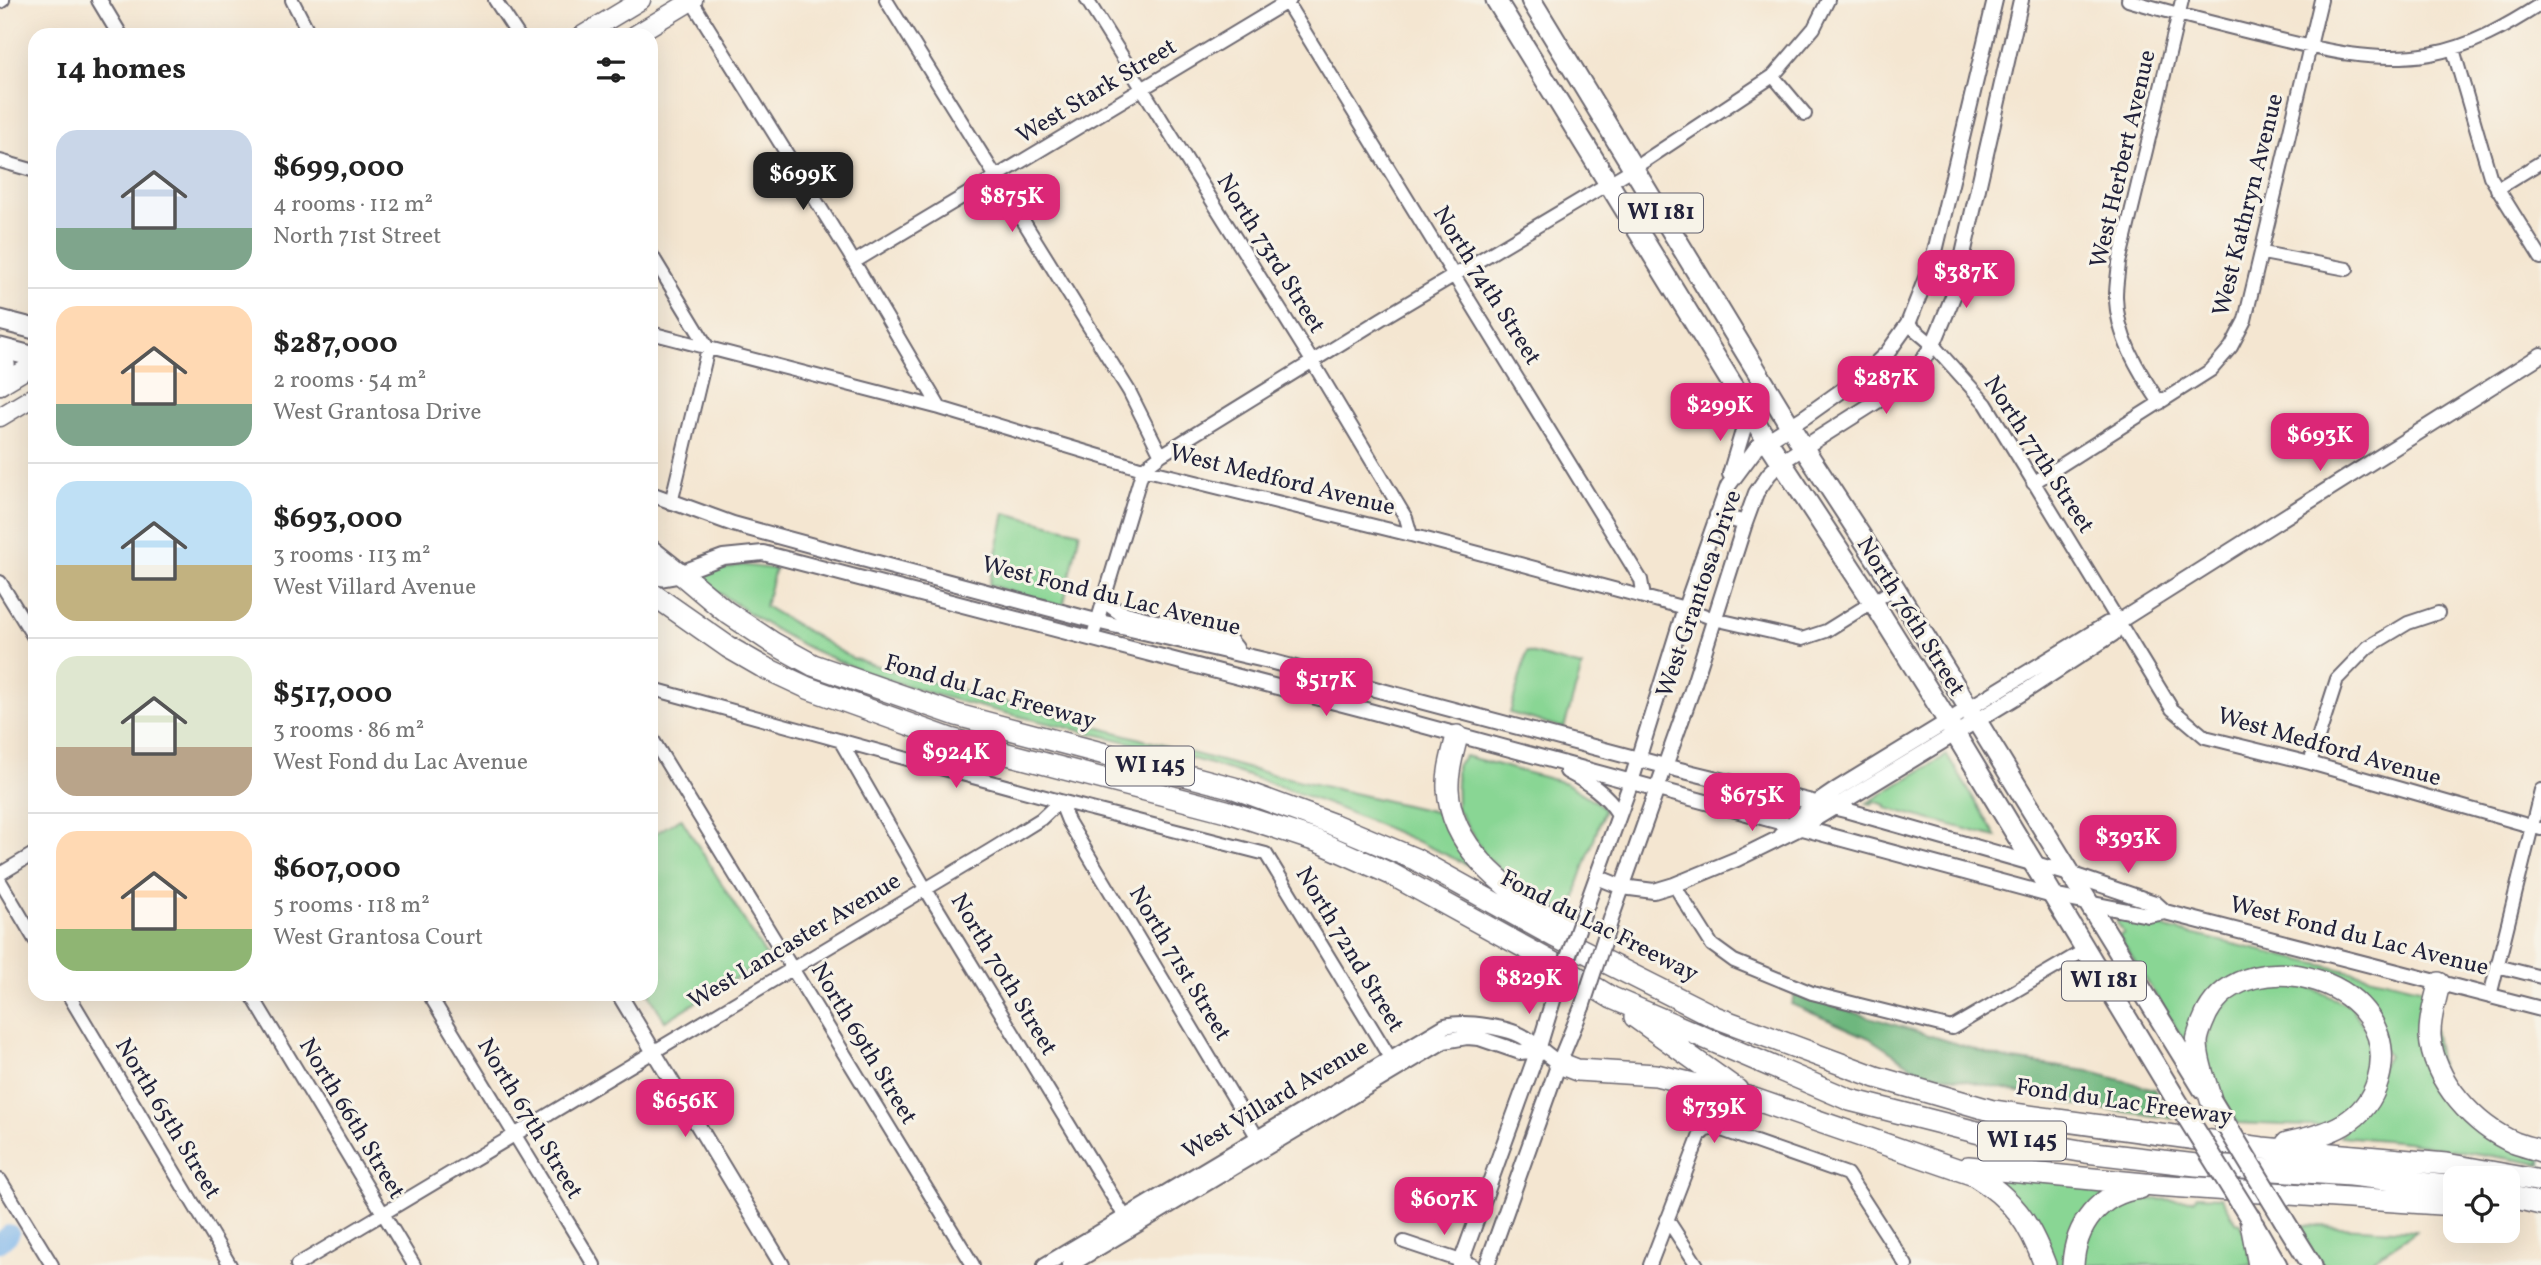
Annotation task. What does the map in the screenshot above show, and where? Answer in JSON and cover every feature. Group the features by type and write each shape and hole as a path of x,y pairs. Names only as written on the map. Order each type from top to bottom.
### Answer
{"highway":[{"name":"Fond du Lac Freeway","path":"680,573 725,611 773,643 813,665 957,715 1234,788 1332,824 1415,859 1554,936 1715,1017 1876,1077 1993,1111 2262,1148 2446,1164 2541,1181"},
{"name":"Fond du Lac Freeway","path":"658,598 727,647 761,667 808,688 950,739 1226,811 1317,841 1391,874 1612,998 1850,1100 1988,1135 2086,1152 2443,1186"},
{"path":"1457,736 1448,793 1456,820 1472,851 1509,888 1620,969"},
{"path":"2211,1100 2197,1044 2203,1022 2212,1005 2236,984 2269,975 2295,976 2316,980 2340,990 2363,1008 2380,1041 2381,1061 2375,1091 2365,1108 2352,1120 2313,1138 2262,1148"},
{"path":"2439,983 2430,1037 2435,1059 2448,1083 2472,1112 2491,1129 2515,1143 2541,1151"},
{"path":"1612,998 1667,1042 1751,1098"},
{"path":"1559,1063 1577,1070 1656,1076 1751,1098 1974,1175 1993,1187 2014,1206 2026,1223 2045,1265"},
{"path":"1938,1161 2004,1172 2155,1185 2443,1204"},
{"path":"2073,1265 2074,1246 2082,1227 2093,1213 2125,1190 2155,1185"},
{"path":"2520,1199 2541,1204"},
{"path":"2520,1209 2541,1210"},
{"path":"2250,1218 2259,1265"}],"main road":[{"path":"595,28 642,0"},
{"path":"646,28 692,0"},
{"name":"North 76th Street","path":"1496,0 1767,440 1872,600 2277,1265"},
{"name":"North 76th Street","path":"1531,0 1803,447 1895,588 2312,1265"},
{"path":"0,320 28,327"},
{"path":"0,348 28,355"},
{"path":"0,356 6,365 0,385"},
{"path":"0,385 28,368"},
{"path":"0,417 28,400"},
{"name":"WI 145","path":"658,556 680,573"},
{"path":"658,575 680,573"}],"street":[{"path":"99,0 116,28"},
{"path":"292,0 306,28"},
{"path":"495,0 513,28"},
{"path":"692,0 854,262 940,408"},
{"path":"886,0 1129,391 1161,455"},
{"name":"North 73rd Street","path":"1087,0 1312,361 1406,518 1411,535"},
{"path":"1092,639 1143,469 1161,455 1312,361 1634,168 1773,76 1814,28 1828,0"},
{"name":"West Grantosa Drive","path":"1465,1264 1555,994 1631,782 1685,608 1728,486 1758,445 1791,426 1865,374 1888,352 1908,324 1933,260 1995,0"},
{"name":"West Grantosa Drive","path":"1487,1265 1559,1063 1582,1007 1756,493 1781,462 1882,398 1913,372 1933,345 1954,294 2021,0"},
{"path":"2128,0 2310,47 2377,58 2430,54 2453,49 2492,33 2541,4"},
{"name":"West Herbert Avenue","path":"2160,403 2131,352 2123,332 2116,298 2119,263 2182,0"},
{"name":"West Kathryn Avenue","path":"2033,483 2211,370 2231,347 2245,320 2263,253 2321,0"},
{"name":"West Stark Street","path":"854,262 1287,1"},
{"name":"North 74th Street","path":"1287,1 1641,580 1644,597"},
{"path":"2453,49 2485,162 2497,189 2541,258"},
{"path":"1773,76 1805,114"},
{"path":"0,161 28,169"},
{"path":"2497,189 2541,162"},
{"path":"2263,253 2347,269"},
{"path":"658,266 708,348 671,503"},
{"name":"North 77th Street","path":"1908,324 1933,345 1986,404 2118,622"},
{"name":"West Medford Avenue","path":"658,335 940,408 1143,469 1411,535 1685,608 1714,619 1802,639 1826,631 1895,588"},
{"path":"1597,877 1622,887 1654,891 1737,859 1834,807 1950,729 2113,634 2118,622 2541,355"},
{"path":"1728,486 1749,411"},
{"name":"West Fond du Lac Avenue","path":"658,497 733,524 1096,621 1242,655 1816,802 2070,874 2155,903 2165,912"},
{"path":"1717,515 1745,523"},
{"name":"West Fond du Lac Avenue","path":"680,573 723,557 763,553 1537,756 1790,830 2053,896 2148,915 2165,912 2541,1009"},
{"path":"0,582 28,628"},
{"path":"1104,595 1119,612 1231,642 1242,655"},
{"path":"2310,763 2337,679 2368,647 2408,623 2438,613"},
{"name":"West Medford Avenue","path":"2118,622 2172,709 2205,737 2310,763 2536,827"},
{"path":"658,690 1060,801"},
{"path":"1447,707 1457,736"},
{"path":"1790,830 1816,802 1950,729"},
{"name":"North 70th Street","path":"841,742 925,888 1128,1222"},
{"name":"North 69th Street","path":"658,748 973,1265"},
{"path":"1537,756 1585,780 1608,798 1619,814"},
{"path":"2490,996 2536,827 2541,790"},
{"name":"West Lancaster Avenue","path":"297,1265 1041,819 1060,801"},
{"name":"North 72nd Street","path":"1060,801 1266,854 1394,1063"},
{"name":"North 71st Street","path":"1060,801 1068,821 1261,1143"},
{"path":"0,874 28,857"},
{"path":"0,881 28,928"},
{"path":"1674,885 1712,946 1734,961 1812,993 1952,1028 2085,950"},
{"name":"West Fond du Lac Avenue","path":"2497,966 2541,977"},
{"name":"North 65th Street","path":"72,1001 230,1265"},
{"name":"North 66th Street","path":"255,1001 414,1265"},
{"name":"North 67th Street","path":"433,1001 594,1265"},
{"path":"623,1001 782,1265"},
{"name":"West Villard Avenue","path":"1045,1265 1128,1222 1261,1143 1394,1063 1437,1030 1464,1023 1484,1025 1526,1038 1559,1063"},
{"path":"1650,1265 1700,1135 1706,1130 1716,1128 1847,1174 1906,1265"},
{"path":"0,1180 52,1265"},
{"path":"1667,1219 1697,1265"},
{"name":"West Villard Avenue","path":"1070,1265 1128,1222"},
{"path":"1404,1242 1465,1264"}],"green space":[{"path":"1005,513 1080,532 1063,607 989,585"},
{"path":"741,565 775,569 765,606 852,658 1246,768 1448,815 1480,871 1352,814 1220,767 960,701 858,669 780,632 697,577 705,570 708,573"},
{"path":"1527,652 1582,667 1564,728 1510,713"},
{"path":"1947,755 1997,837 1886,808 1886,805 1874,801 1872,804 1867,803"},
{"path":"1465,756 1566,783 1602,806 1604,811 1578,884 1570,916 1513,880 1486,857 1457,809 1456,766"},
{"path":"681,818 768,959 665,1021 653,1001 658,1001 658,832"},
{"path":"2119,917 2428,990 2443,1085 2541,1158 2541,1164 2407,1142 2340,1136 2388,1056 2345,988 2243,978 2192,1049 2185,1043 2119,936 2124,933 2117,923"},
{"path":"2268,982 2307,986 2351,1006 2376,1046 2367,1097 2331,1127 2237,1123 2222,1098 2215,1092 2204,1052 2213,1019 2234,995"},
{"path":"1795,994 2006,1059 2088,1071 2155,1089 2172,1118 2092,1108 1918,1070 1869,1038 1791,1004"},
{"path":"1991,1173 2118,1189 2069,1265 2052,1265"},
{"path":"2197,1196 2221,1197 2236,1222 2241,1223 2253,1265 2079,1265 2087,1231 2115,1203 2139,1199 2194,1200"},
{"path":"2302,1225 2416,1231 2365,1265 2321,1265 2300,1232"}],"waterway":[{"path":"0,1243 10,1234"}]}
